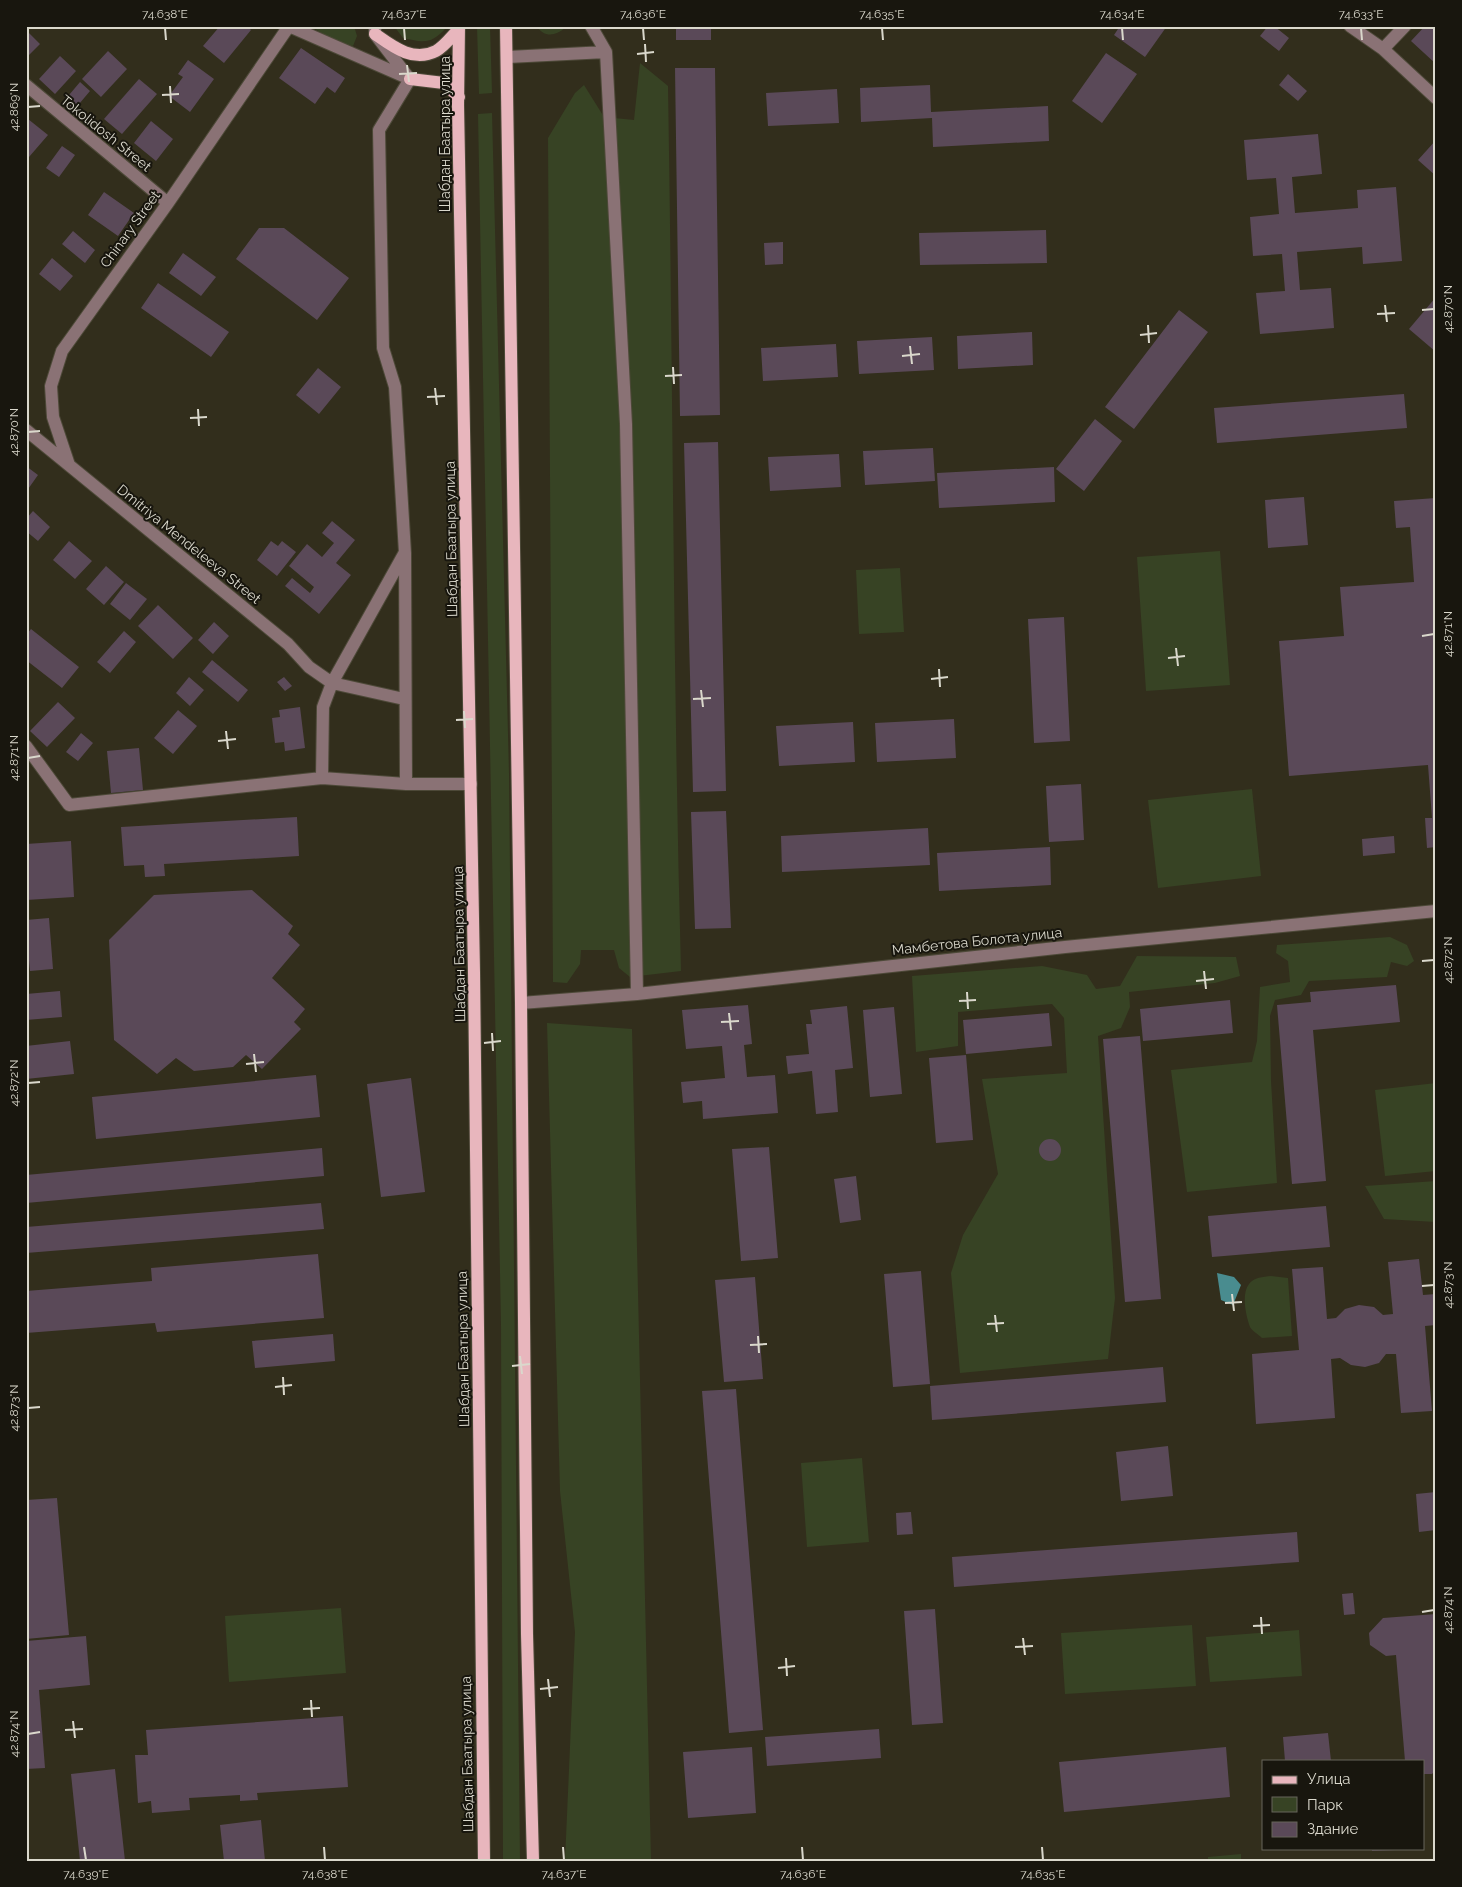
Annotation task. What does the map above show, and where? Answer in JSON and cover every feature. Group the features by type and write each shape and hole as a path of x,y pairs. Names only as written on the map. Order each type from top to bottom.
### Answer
{"main road":[{"path":"506,26 521,1003 527,1634 533,1861"},
{"path":"375,30 400,52 418,54 436,51 459,28"},
{"name":"Шабдан Баатыра улица","path":"459,28 484,1861"},
{"path":"410,79 444,82 459,97"}],"street":[{"path":"289,26 410,79"},
{"name":"Chinary Street","path":"69,465 53,417 51,386 62,351 168,203 289,26"},
{"path":"590,26 606,52 626,424 637,994"},
{"path":"1350,26 1383,48 1436,98"},
{"path":"1383,48 1405,26"},
{"path":"375,30 410,79"},
{"path":"507,57 606,52"},
{"path":"406,784 404,699 405,553 395,388 383,348 379,130 410,79"},
{"name":"Tokolidosh Street","path":"26,85 168,203"},
{"name":"Dmitriya Mendeleeva Street","path":"26,430 288,644 310,666 332,683"},
{"path":"322,778 322,707 332,683 405,553"},
{"path":"332,683 404,699"},
{"path":"26,746 69,805 322,778 406,784 470,784"},
{"name":"Мамбетова Болота улица","path":"521,1003 637,994 1088,944 1436,911"}],"green space":[{"path":"311,26 354,26 357,36 353,46 337,43"},
{"path":"394,26 446,26 446,28 432,40 417,41 403,38"},
{"path":"477,26 490,26 492,93 479,94"},
{"path":"536,26 565,26 565,28 558,33 546,34"},
{"path":"640,63 668,86 676,750 681,971 630,977 619,968 614,950 581,950 580,964 567,983 553,982 548,138 575,93 584,85 604,117 634,120"},
{"path":"492,113 509,773 520,1861 503,1861 501,1325 478,114"},
{"path":"1220,551 1230,685 1146,691 1137,557"},
{"path":"900,568 904,632 859,634 856,570"},
{"path":"1252,789 1261,876 1158,888 1148,800"},
{"path":"1390,937 1407,945 1414,961 1407,966 1391,962 1387,977 1309,981 1301,995 1275,1000 1270,1016 1271,1081 1277,1183 1187,1192 1171,1070 1252,1062 1257,1041 1260,987 1290,982 1288,961 1276,953 1277,945"},
{"path":"1137,956 1236,957 1240,976 1215,983 1129,992 1130,1007 1121,1028 1098,1036 1115,1298 1108,1359 960,1373 951,1273 963,1235 998,1174 982,1079 1067,1073 1064,1018 1052,1004 958,1012 958,1046 916,1052 912,976 1042,966 1087,975 1096,989 1120,986"},
{"path":"547,1023 632,1029 651,1861 565,1861 575,1632 560,1491"},
{"path":"1436,1083 1436,1171 1385,1176 1375,1090"},
{"path":"1436,1181 1436,1222 1384,1219 1365,1186"},
{"path":"1271,1276 1288,1278 1292,1336 1262,1338 1250,1327 1245,1305 1247,1288 1253,1280"},
{"path":"862,1458 869,1542 807,1547 801,1463"},
{"path":"341,1608 346,1673 229,1682 225,1616"},
{"path":"1192,1625 1196,1686 1065,1694 1061,1633"},
{"path":"1299,1630 1302,1676 1210,1682 1206,1637"},
{"path":"1241,1854 1241,1861 1208,1861 1208,1857"}],"water":[{"path":"1217,1273 1234,1277 1241,1285 1233,1305 1221,1300"}],"building":[{"path":"220,26 246,26 251,30 224,63 203,46"},
{"path":"676,26 711,26 711,40 676,40"},
{"path":"1120,26 1167,26 1145,57 1114,35"},
{"path":"1268,26 1274,26 1289,38 1279,51 1260,36"},
{"path":"1425,26 1436,26 1436,64 1411,41"},
{"path":"26,30 40,44 26,58"},
{"path":"301,48 345,78 335,93 327,87 315,104 279,78"},
{"path":"108,51 127,69 101,97 82,79"},
{"path":"1106,53 1137,74 1102,123 1072,101"},
{"path":"60,56 76,71 55,94 39,79"},
{"path":"188,60 214,79 190,112 169,96 183,77 178,74"},
{"path":"675,68 715,68 720,415 680,416"},
{"path":"1288,74 1307,91 1298,101 1279,85"},
{"path":"139,79 157,94 122,134 104,119"},
{"path":"80,82 90,91 74,110 64,101"},
{"path":"930,85 931,112 1048,106 1049,141 933,147 932,118 861,122 860,88"},
{"path":"837,89 839,123 768,126 766,93"},
{"path":"28,119 48,135 29,157 26,155 26,121"},
{"path":"151,121 173,139 156,161 134,143"},
{"path":"1318,134 1322,174 1292,177 1295,213 1358,208 1357,190 1396,187 1402,261 1363,264 1362,247 1297,252 1300,290 1331,288 1334,328 1260,334 1256,293 1285,291 1282,254 1253,256 1250,217 1279,214 1276,178 1247,180 1244,140"},
{"path":"1436,140 1436,176 1418,160"},
{"path":"62,146 75,155 59,177 46,168"},
{"path":"104,192 134,213 118,236 88,215"},
{"path":"259,228 284,228 349,278 317,320 236,259"},
{"path":"1046,230 1047,263 920,265 919,233"},
{"path":"73,231 95,250 85,263 62,244"},
{"path":"783,242 783,264 765,265 764,243"},
{"path":"183,253 216,277 201,296 169,273"},
{"path":"52,258 73,276 60,291 39,274"},
{"path":"158,283 229,332 211,357 141,308"},
{"path":"1436,297 1436,352 1409,329"},
{"path":"1179,310 1208,332 1134,429 1105,407"},
{"path":"1032,332 1033,365 958,369 957,336"},
{"path":"932,337 934,370 859,374 857,341"},
{"path":"836,344 838,377 763,381 761,348"},
{"path":"318,368 341,387 319,414 296,395"},
{"path":"1404,394 1407,428 1217,443 1214,408"},
{"path":"1095,419 1122,441 1084,491 1056,469"},
{"path":"718,442 726,791 693,792 684,443"},
{"path":"933,448 935,481 865,485 863,451"},
{"path":"839,454 841,487 770,491 768,457"},
{"path":"26,466 38,475 26,492"},
{"path":"1054,467 1055,502 939,508 937,473"},
{"path":"1304,497 1308,545 1268,548 1265,500"},
{"path":"1436,498 1436,847 1427,848 1425,818 1432,818 1428,765 1289,776 1279,641 1344,636 1340,587 1414,582 1410,527 1396,528 1394,501"},
{"path":"33,511 50,527 38,541 26,531 26,519"},
{"path":"332,521 355,540 336,563 351,575 319,614 285,586 292,578 310,593 314,587 289,566 307,544 322,557 334,543 322,533"},
{"path":"69,541 92,561 75,579 53,560"},
{"path":"271,541 278,546 282,541 296,552 277,576 257,560"},
{"path":"106,566 124,582 104,605 86,589"},
{"path":"126,583 147,599 130,620 110,604"},
{"path":"158,605 193,638 173,659 138,626"},
{"path":"1064,617 1070,741 1034,743 1028,619"},
{"path":"214,622 229,636 213,654 198,640"},
{"path":"31,629 79,667 62,688 26,660 26,635"},
{"path":"124,631 136,642 110,673 97,662"},
{"path":"212,660 248,690 238,702 202,672"},
{"path":"189,677 204,690 190,706 176,693"},
{"path":"284,677 292,686 285,691 277,682"},
{"path":"58,702 75,718 47,747 30,731"},
{"path":"300,707 305,748 285,751 284,742 275,743 272,718 280,717 279,710"},
{"path":"178,710 197,726 173,754 154,738"},
{"path":"954,719 956,758 877,762 875,723"},
{"path":"853,722 855,762 779,766 776,726"},
{"path":"81,733 93,743 78,761 66,752"},
{"path":"139,748 143,790 111,793 107,751"},
{"path":"1081,784 1084,840 1049,842 1046,786"},
{"path":"726,811 731,928 695,929 691,812"},
{"path":"297,817 299,856 164,864 165,876 145,877 144,865 124,866 121,827"},
{"path":"928,828 930,865 782,872 781,836"},
{"path":"1394,836 1395,853 1363,856 1362,839"},
{"path":"71,841 74,897 26,900 26,844"},
{"path":"1050,847 1051,885 939,891 937,853"},
{"path":"252,890 293,926 288,934 300,945 272,978 305,1009 294,1022 301,1029 262,1069 246,1055 233,1067 194,1071 176,1058 157,1074 114,1040 109,940 154,895"},
{"path":"49,918 53,969 30,971 29,961 26,961 26,920"},
{"path":"1396,985 1400,1022 1313,1030 1326,1181 1292,1184 1277,1005 1311,1002 1310,992"},
{"path":"60,991 62,1017 26,1020 26,994"},
{"path":"1230,1000 1233,1033 1143,1041 1140,1009"},
{"path":"748,1005 752,1044 744,1045 747,1077 775,1075 778,1113 703,1119 702,1101 683,1103 681,1082 725,1078 722,1046 686,1049 682,1010"},
{"path":"847,1006 853,1068 835,1070 838,1112 816,1114 812,1071 788,1074 786,1056 809,1054 806,1024 812,1024 810,1010"},
{"path":"894,1007 902,1094 870,1097 863,1010"},
{"path":"1049,1013 1052,1046 966,1054 963,1020"},
{"path":"1140,1036 1161,1299 1125,1302 1103,1039"},
{"path":"70,1041 74,1074 26,1079 26,1046"},
{"path":"966,1055 973,1140 936,1143 929,1058"},
{"path":"316,1075 320,1117 96,1139 92,1097"},
{"path":"411,1078 425,1192 381,1197 367,1084"},
{"path":"1050,1139 1058,1142 1061,1150 1058,1158 1050,1161 1042,1158 1039,1150 1042,1142"},
{"path":"769,1147 778,1258 741,1261 732,1149"},
{"path":"322,1148 324,1176 26,1203 26,1175"},
{"path":"856,1176 861,1220 840,1223 834,1179"},
{"path":"321,1203 324,1229 26,1253 26,1227"},
{"path":"1326,1206 1330,1247 1212,1257 1208,1216"},
{"path":"318,1254 324,1318 157,1332 155,1323 26,1333 26,1291 152,1281 151,1268"},
{"path":"1419,1259 1423,1295 1436,1294 1436,1325 1425,1326 1432,1411 1401,1413 1396,1354 1386,1354 1379,1363 1365,1367 1351,1365 1340,1358 1331,1359 1335,1418 1256,1424 1252,1354 1299,1350 1292,1269 1323,1267 1327,1319 1336,1318 1345,1309 1359,1305 1374,1307 1383,1315 1393,1314 1388,1262"},
{"path":"921,1271 930,1384 893,1387 884,1274"},
{"path":"755,1277 763,1379 724,1382 715,1280"},
{"path":"333,1334 335,1361 255,1368 252,1341"},
{"path":"1163,1367 1166,1402 932,1420 930,1386"},
{"path":"736,1389 763,1730 729,1733 702,1391"},
{"path":"1168,1446 1173,1496 1121,1501 1116,1452"},
{"path":"1436,1492 1436,1530 1419,1532 1416,1494"},
{"path":"57,1498 69,1635 26,1639 26,1500"},
{"path":"911,1512 913,1534 897,1535 896,1513"},
{"path":"1297,1532 1299,1562 954,1587 952,1557"},
{"path":"1353,1593 1355,1614 1344,1615 1342,1594"},
{"path":"935,1609 943,1723 912,1725 904,1611"},
{"path":"1436,1614 1436,1770 1432,1774 1424,1774 1424,1760 1405,1760 1396,1655 1386,1656 1370,1645 1369,1633 1383,1618"},
{"path":"86,1636 90,1685 39,1690 45,1768 26,1769 26,1641"},
{"path":"343,1716 348,1787 257,1793 258,1800 240,1801 240,1795 189,1798 190,1810 152,1813 151,1801 138,1803 135,1755 148,1755 146,1730"},
{"path":"879,1729 881,1758 767,1766 765,1737"},
{"path":"1328,1733 1331,1760 1285,1760 1283,1737"},
{"path":"752,1747 756,1813 688,1818 683,1752"},
{"path":"1226,1747 1230,1797 1064,1812 1059,1762"},
{"path":"115,1769 125,1861 80,1861 71,1774"},
{"path":"261,1820 265,1861 224,1861 220,1825"}]}
